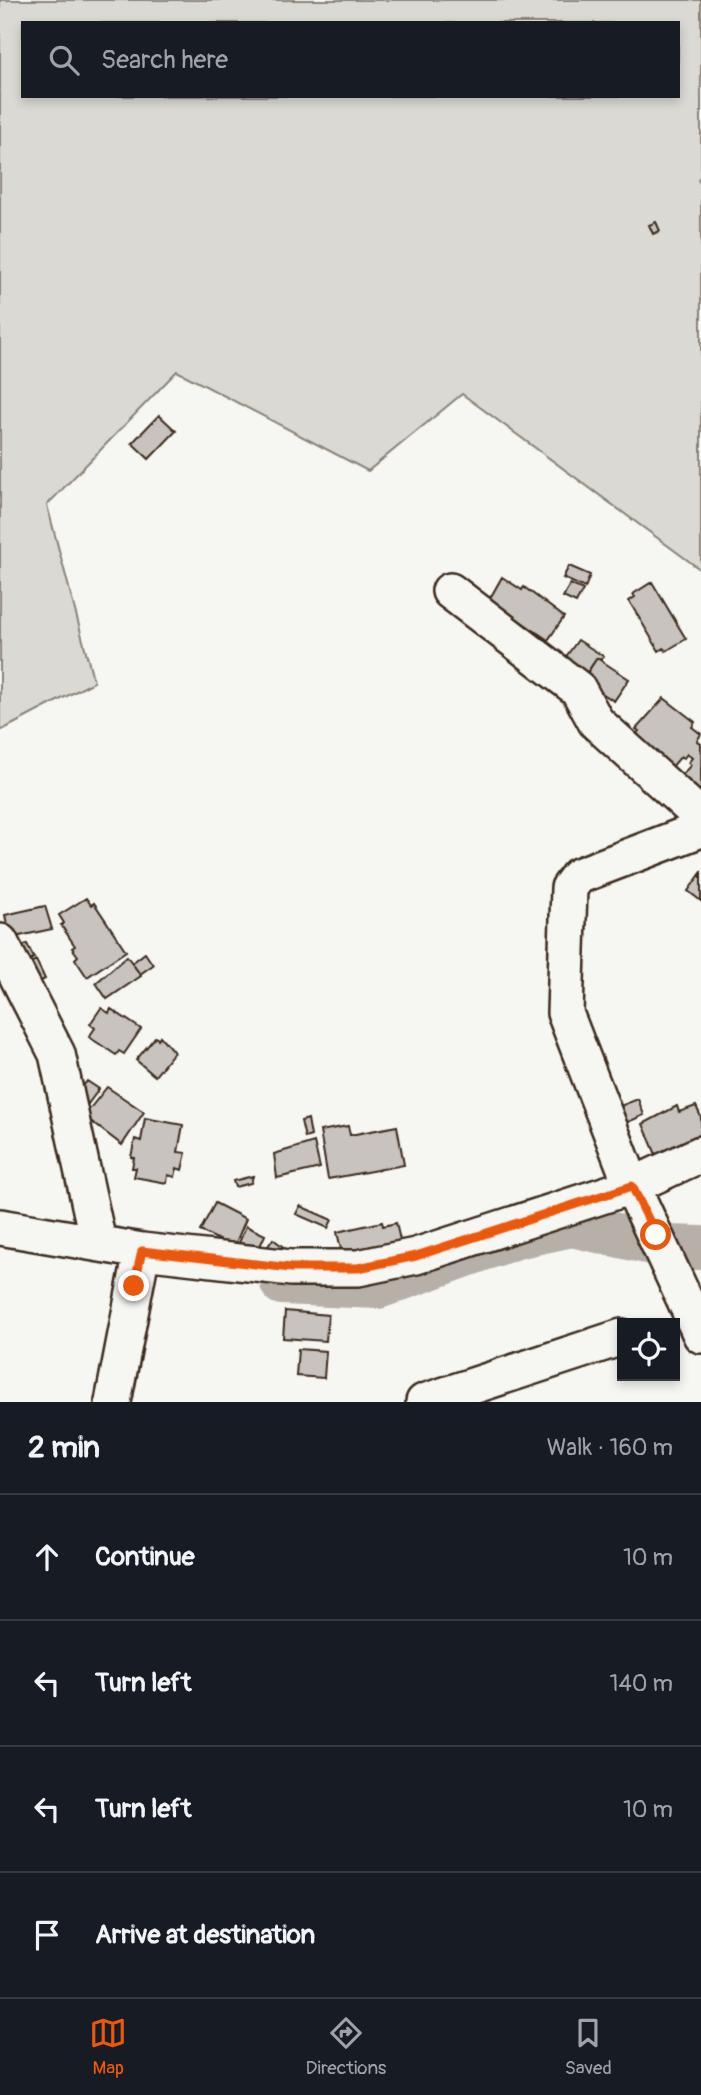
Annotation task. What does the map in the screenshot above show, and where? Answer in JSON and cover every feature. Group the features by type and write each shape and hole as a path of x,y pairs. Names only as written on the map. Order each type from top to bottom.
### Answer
{"street":[{"path":"450,591 579,689 596,722 701,817"},
{"path":"690,1320 656,1235 632,1186 565,1013 569,888 578,876 701,830"},
{"path":"0,942 57,1054 98,1242"},
{"path":"0,1227 98,1242 139,1265 358,1268 416,1256 632,1186 701,1154"},
{"path":"113,1402 139,1265"},
{"path":"424,1402 493,1391 617,1339"}],"shaded area":[{"path":"0,0 701,0 701,175 698,180 701,184 701,570 462,394 368,471 177,371 47,505 94,682 0,731"}],"building":[{"path":"656,222 660,231 653,234 649,225"},
{"path":"159,415 176,431 149,459 132,443"},
{"path":"569,566 590,575 585,588 563,578"},
{"path":"502,577 522,590 524,587 564,617 548,640 489,600"},
{"path":"652,582 686,639 666,651 664,648 659,651 629,601 635,597 633,594"},
{"path":"570,584 583,590 576,603 563,597"},
{"path":"578,640 603,656 601,660 597,658 587,673 565,658"},
{"path":"597,658 629,679 614,701 582,680"},
{"path":"664,698 695,722 692,727 701,734 697,741 701,744 701,796 678,779 691,765 688,763 692,758 687,754 684,758 681,756 672,767 631,741 639,731 636,729"},
{"path":"701,873 701,901 688,891"},
{"path":"86,898 91,905 94,903 126,951 87,977 75,959 78,956 72,948 75,946 61,925 64,923 59,915"},
{"path":"45,906 52,929 10,938 5,915"},
{"path":"27,944 34,958 23,963 16,948"},
{"path":"145,953 153,965 140,974 132,963"},
{"path":"127,956 141,976 107,999 96,983"},
{"path":"36,960 45,979 33,985 24,967"},
{"path":"101,1008 109,1013 111,1009 141,1029 124,1054 119,1051 116,1055 89,1037 95,1028 90,1024"},
{"path":"160,1036 174,1052 155,1076 136,1060 155,1037 158,1039"},
{"path":"87,1081 99,1089 88,1104 78,1093"},
{"path":"107,1087 144,1112 122,1145 84,1116"},
{"path":"638,1099 644,1115 626,1123 620,1106"},
{"path":"677,1106 679,1112 696,1106 701,1117 701,1139 657,1157 643,1124"},
{"path":"145,1118 183,1125 178,1152 186,1153 182,1170 177,1168 175,1177 168,1175 167,1183 134,1177 136,1168 132,1168 134,1158 131,1157 135,1139 141,1141"},
{"path":"308,1119 311,1136 305,1138 301,1121"},
{"path":"348,1126 350,1135 397,1126 404,1165 328,1179 320,1131"},
{"path":"314,1142 320,1168 277,1178 274,1154"},
{"path":"253,1176 251,1183 235,1187 233,1181"},
{"path":"215,1203 246,1219 234,1247 200,1231"},
{"path":"300,1206 332,1220 328,1228 296,1214"},
{"path":"382,1222 383,1226 396,1223 402,1249 343,1258 337,1232"},
{"path":"246,1226 265,1235 257,1253 238,1245"},
{"path":"273,1239 286,1249 281,1256 268,1246"},
{"path":"285,1311 328,1315 326,1341 283,1338"},
{"path":"298,1349 326,1351 324,1378 296,1376"}],"waterway":[{"path":"282,1283 378,1287 516,1237 572,1225 669,1247 701,1248"}],"route":[{"path":"134,1286 142,1251 291,1268 358,1268 416,1256 632,1186 656,1235"}]}
